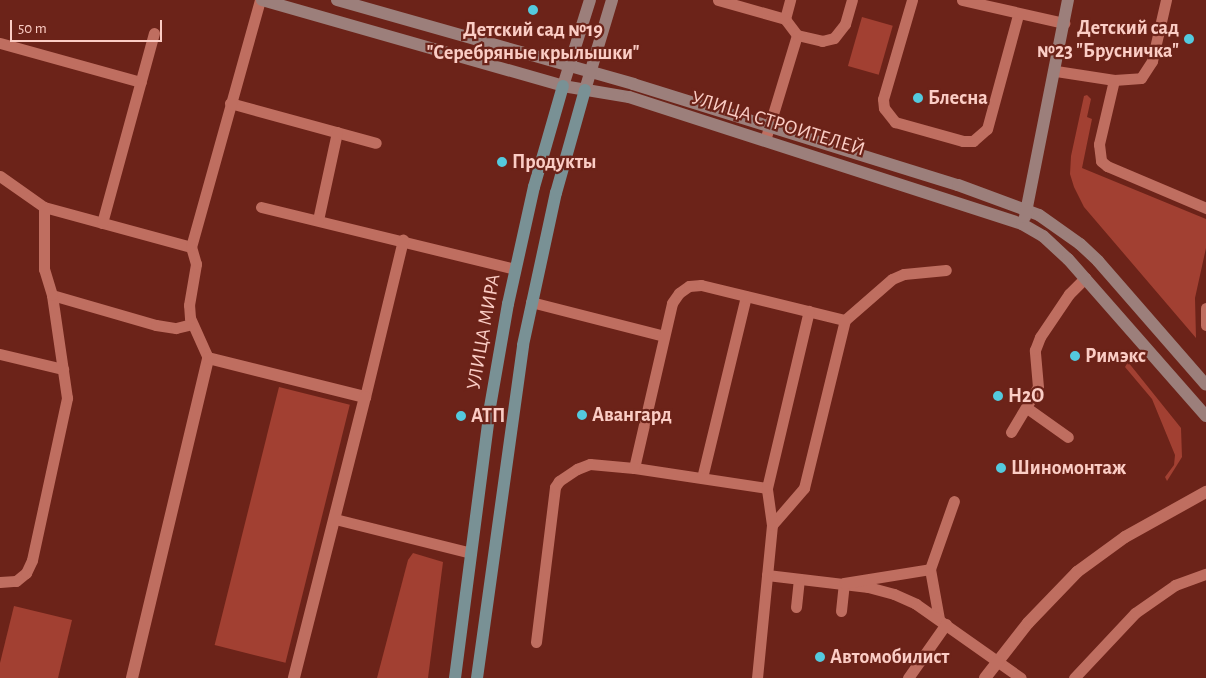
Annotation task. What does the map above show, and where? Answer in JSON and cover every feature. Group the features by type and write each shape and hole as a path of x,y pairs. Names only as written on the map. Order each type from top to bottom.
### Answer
{"main road":[{"name":"УЛИЦА СТРОИТЕЛЕЙ","path":"261,0 563,86 629,97 1022,224 1055,246 1206,416"},
{"name":"УЛИЦА СТРОИТЕЛЕЙ","path":"337,0 570,64 769,126 1027,210 1064,231 1098,261 1206,385"},
{"name":"УЛИЦА МИРА","path":"455,678 490,407 515,269 563,86 590,0"},
{"name":"УЛИЦА МИРА","path":"477,678 512,412 531,302 556,193 612,0"},
{"path":"1022,224 1027,210 1056,71 1068,0"}],"street":[{"path":"132,678 208,358 365,397 294,678"},
{"path":"985,678 1051,597 1101,552 1206,492"}],"lane":[{"path":"208,358 192,324 189,305 196,264 191,247 230,103 261,0"},
{"path":"718,0 785,19 797,35 822,41 834,38 845,24 852,0"},
{"path":"785,19 790,0"},
{"path":"912,0 883,99 884,108 895,122 963,141 973,141 987,129 1018,15"},
{"path":"962,0 1018,15 1064,23"},
{"path":"1056,71 1114,80 1135,80 1146,74 1166,0"},
{"path":"102,222 154,33"},
{"path":"765,140 797,35"},
{"path":"0,43 140,82"},
{"path":"1114,80 1098,144 1102,161 1107,166 1206,208"},
{"path":"230,103 376,143"},
{"path":"318,220 337,132"},
{"path":"0,176 44,206 191,247"},
{"path":"0,582 16,581 26,573 32,560 67,398 52,295 42,249 44,206"},
{"path":"261,206 515,269"},
{"path":"365,397 404,240"},
{"path":"772,525 804,488 845,320 892,279 904,274 946,270"},
{"path":"1011,432 1038,387 1035,350 1040,337 1069,294 1085,278"},
{"path":"634,468 672,303 689,286 701,285 845,320"},
{"path":"52,295 156,325 176,328 192,324"},
{"path":"702,478 746,296"},
{"path":"531,302 664,336"},
{"path":"1206,308 1206,325"},
{"path":"757,678 772,525 767,488 809,311"},
{"path":"0,354 63,369"},
{"path":"1027,408 1068,437"},
{"path":"536,642 555,488 559,481 577,469 590,464 634,468 767,488"},
{"path":"908,678 942,622 930,569 954,501"},
{"path":"335,519 470,553"},
{"path":"844,583 930,569"},
{"path":"767,574 844,583 894,594 942,622 1021,678"},
{"path":"1074,678 1136,613 1180,582 1206,574"},
{"path":"796,607 799,579"},
{"path":"841,611 844,583"}],"shaded area":[{"path":"862,17 893,26 879,75 848,66"},
{"path":"1087,95 1091,99 1087,117 1092,119 1082,168 1206,219 1206,248 1195,298 1196,338 1084,207 1074,187 1070,174 1071,156 1084,96"},
{"path":"1128,362 1181,428 1182,457 1167,481 1165,477 1174,465 1175,455 1152,399 1125,367"},
{"path":"279,387 350,405 285,663 215,645"},
{"path":"413,553 443,562 428,678 377,678 408,560"},
{"path":"14,606 72,620 58,678 0,678 0,663"}],"place":[{"name":"Детский сад №19 \"Серебряные крылышки\"","path":"533,10"},
{"name":"Детский сад №23 \"Брусничка\"","path":"1189,39"},
{"name":"Блесна","path":"918,98"},
{"name":"Продукты","path":"502,162"},
{"name":"Римэкс","path":"1075,356"},
{"name":"H2O","path":"998,396"},
{"name":"Авангард","path":"582,415"},
{"name":"АТП","path":"461,416"},
{"name":"Шиномонтаж","path":"1001,468"},
{"name":"Автомобилист","path":"820,657"}]}
